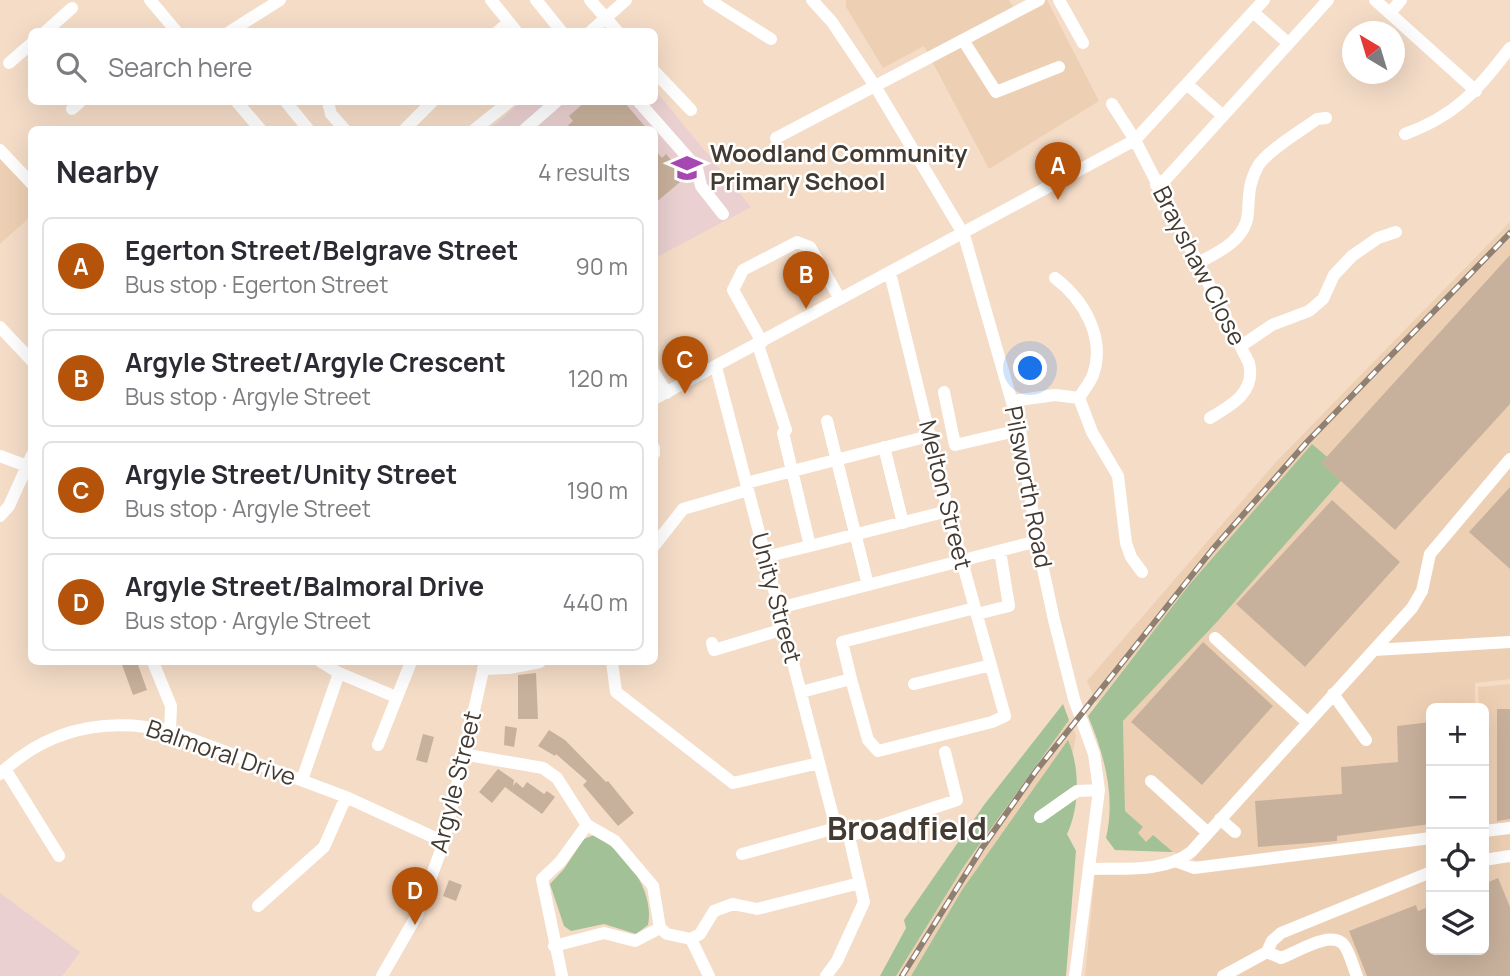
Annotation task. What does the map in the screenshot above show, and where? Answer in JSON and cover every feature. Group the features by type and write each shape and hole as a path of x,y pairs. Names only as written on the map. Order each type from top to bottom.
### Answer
{"street":[{"path":"150,0 169,28"},
{"path":"235,28 280,0"},
{"path":"491,0 513,27"},
{"path":"536,0 559,28"},
{"path":"590,0 614,28"},
{"path":"594,28 626,0"},
{"path":"709,0 771,39"},
{"name":"Pilsworth Road","path":"812,0 832,22 875,86 964,235 1020,430 1037,541 1074,699 1094,754 1099,790 1075,976"},
{"path":"776,138 1039,0"},
{"path":"1059,0 1083,43"},
{"path":"658,397 964,235 1135,140 1264,0"},
{"path":"1156,185 1166,179 1328,0"},
{"path":"1375,0 1476,91"},
{"path":"1390,13 1401,0"},
{"path":"50,28 72,8"},
{"path":"1253,12 1288,43"},
{"path":"964,40 996,92 1059,67"},
{"path":"9,63 28,46"},
{"path":"1405,134 1452,113 1476,91 1510,48"},
{"path":"658,75 691,110"},
{"path":"1188,85 1223,116"},
{"name":"Brayshaw Close","path":"1112,104 1135,140 1241,346 1251,372 1249,386 1239,398 1210,418"},
{"path":"240,105 258,126"},
{"path":"288,105 306,126"},
{"path":"329,105 331,114 342,126"},
{"path":"408,126 429,105"},
{"path":"479,126 505,105"},
{"path":"529,126 553,105"},
{"path":"642,105 696,168 701,186 723,214"},
{"path":"1198,262 1226,247 1242,231 1247,220 1251,180 1266,156 1317,119 1326,118"},
{"path":"0,150 28,180"},
{"path":"1241,346 1272,325 1309,311 1323,299 1334,275 1352,256 1378,238 1396,232"},
{"path":"810,546 783,433 786,430 760,343 733,290 743,270 797,242 810,247 840,299"},
{"name":"Melton Street","path":"851,680 868,740 878,751 992,722 1005,716 961,561 890,274"},
{"path":"1055,278 1070,289 1083,306 1094,335 1093,374 1079,398"},
{"path":"0,327 28,357"},
{"name":"Unity Street","path":"716,367 836,828"},
{"path":"658,379 667,393"},
{"path":"944,392 955,445 1020,430"},
{"path":"1012,401 1055,394 1079,398"},
{"path":"1079,398 1092,432 1118,476 1128,550 1142,572"},
{"path":"827,421 868,585"},
{"path":"658,542 683,509 792,470 929,436"},
{"path":"884,447 903,523"},
{"path":"0,456 28,460"},
{"path":"1178,862 1208,833 1374,650 1422,591 1430,554 1510,459"},
{"path":"0,516 9,506 28,462"},
{"path":"765,557 948,511"},
{"path":"779,608 1037,541"},
{"path":"801,692 851,680 842,642 1009,606 1000,551"},
{"path":"712,643 713,650 784,629"},
{"path":"1215,638 1308,723"},
{"path":"1374,650 1510,642"},
{"path":"154,665 171,706 170,731"},
{"path":"326,665 396,697"},
{"path":"378,745 410,665"},
{"name":"Argyle Street","path":"382,976 417,915 444,842 484,665"},
{"path":"612,665 617,692 733,783 819,763"},
{"path":"914,684 991,665"},
{"path":"302,780 339,673"},
{"path":"1333,695 1366,740"},
{"name":"Balmoral Drive","path":"2,772 30,749 89,726 140,724 170,731 346,797 444,842"},
{"path":"849,836 957,800 945,751"},
{"path":"462,754 543,768 568,792 587,825 615,841 653,886 660,928 667,934 691,939 700,933 715,911 733,904 757,909 860,883"},
{"path":"2,772 59,856"},
{"path":"1151,781 1208,833"},
{"path":"1040,817 1077,791 1099,790"},
{"path":"258,906 324,847 346,797"},
{"path":"1220,819 1235,832"},
{"path":"562,976 542,879 560,862 587,825"},
{"path":"742,854 836,828 849,836 864,902 837,961 826,976"},
{"path":"1489,830 1510,828"},
{"path":"1090,869 1178,862 1194,868 1426,839"},
{"path":"1489,859 1510,856"},
{"path":"1223,976 1240,972 1267,952 1272,941 1281,933 1426,875"},
{"path":"1316,919 1324,940"},
{"path":"554,946 604,933 635,941 660,928"},
{"path":"691,939 709,976"},
{"path":"1267,952 1281,958 1324,940 1336,939 1343,945 1357,976"}],"shaded area":[{"path":"846,0 1009,0 1013,7 1028,0 1047,0 1099,101 989,169 924,46 883,68 846,7"},
{"name":"Woodland Community Primary School","path":"658,94 751,207 658,256 658,126 494,126 518,105 658,105"},
{"path":"0,157 28,187 28,219 0,244"},
{"path":"1510,222 1510,679 1475,683 1475,703 1426,703 1426,835 1202,863 1173,852 1115,850 1125,811 1123,721 1216,623 1347,474 1312,445 1189,585 1097,703 1087,681 1275,463"},
{"path":"1510,684 1510,826 1489,828 1489,703 1479,703 1478,687"},
{"path":"1069,720 1076,735 1073,752 962,890 911,976 896,976 964,866"},
{"path":"1510,834 1510,976 1085,976 1095,873 1176,868 1189,872 1426,844 1426,955 1489,955 1489,836"},
{"path":"0,893 80,952 62,976 0,976"}],"green space":[{"path":"1312,444 1347,474 1216,623 1123,721 1125,811 1143,827 1138,833 1146,842 1153,835 1173,852 1115,850 1106,838 1110,807 1107,776 1088,716 1189,585"},
{"path":"1063,704 1069,720 964,866 896,976 880,976 906,928 904,920 984,805"},
{"path":"1068,740 1075,762 1077,787 1074,812 1067,834 1076,851 1066,976 911,976 962,890"},
{"path":"594,835 627,861 642,885 647,898 648,925 636,934 604,924 571,931 564,926 550,884 564,869 584,839"}],"building":[{"path":"582,105 627,105 645,126 567,126 573,121 569,116"},
{"path":"658,154 662,158 666,154 686,177 658,201"},
{"path":"1510,255 1510,404 1395,530 1321,463"},
{"path":"1510,487 1510,569 1469,532"},
{"path":"1332,500 1400,562 1305,667 1236,604"},
{"path":"1203,642 1273,706 1202,785 1131,722"},
{"path":"122,665 138,665 147,690 133,695"},
{"path":"536,673 538,719 518,719 518,675"},
{"path":"1497,709 1510,709 1510,819 1497,821"},
{"path":"1426,723 1426,825 1337,836 1337,841 1258,847 1255,801 1342,794 1341,767 1398,762 1397,726"},
{"path":"505,726 517,728 514,747 504,745"},
{"path":"549,730 565,740 606,782 608,781 634,813 618,826 583,785 587,781 556,754 555,756 538,746"},
{"path":"423,734 434,737 427,763 416,760"},
{"path":"498,769 514,780 513,786 516,782 523,788 527,782 544,794 547,791 555,797 542,814 505,787 492,803 479,792"},
{"path":"1498,878 1510,907 1510,976 1367,976 1349,931 1416,905 1418,911 1426,908 1426,955 1489,955 1489,882"},
{"path":"449,880 462,885 456,901 443,896"}],"railway":[{"path":"902,976 982,848 1036,771 1212,550 1307,442 1510,233"}],"place":[{"name":"Woodland Community Primary School","path":"687,168"},
{"name":"Egerton Street/Belgrave Street","path":"1058,200"},
{"name":"Argyle Street/Argyle Crescent","path":"806,309"},
{"name":"Argyle Street/Unity Street","path":"685,394"},
{"name":"Argyle Street/Balmoral Drive","path":"415,925"}],"district":[{"name":"Broadfield","path":"907,829"}]}
